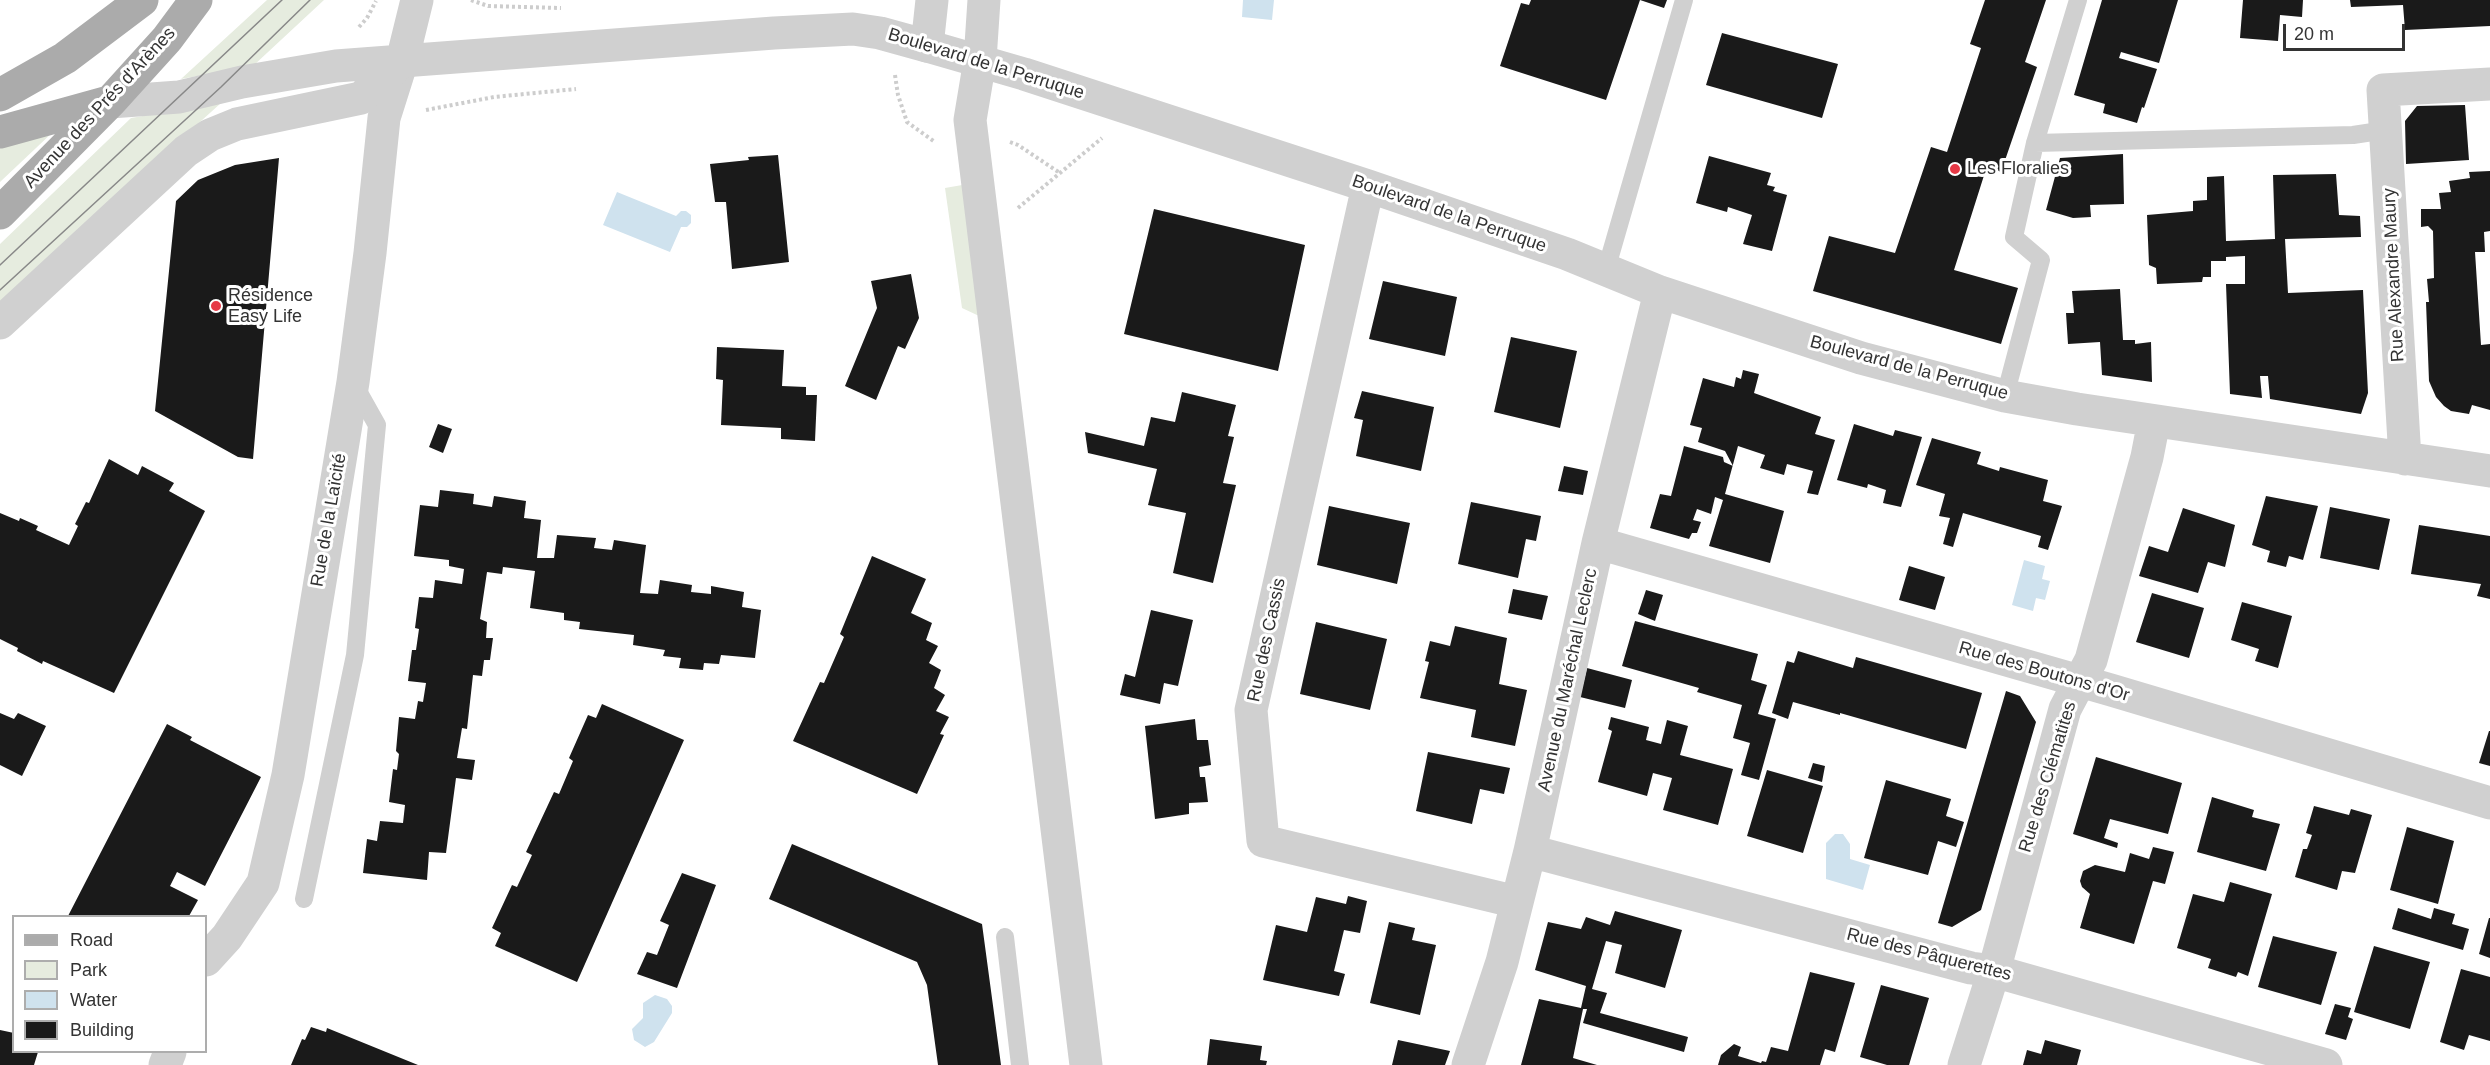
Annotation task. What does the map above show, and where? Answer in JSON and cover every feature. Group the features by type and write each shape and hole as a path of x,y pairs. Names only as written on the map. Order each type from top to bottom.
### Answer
{"main road":[{"path":"0,95 65,58 142,0"},
{"name":"Avenue des Prés d'Arènes","path":"0,213 110,102 167,39 196,0"},
{"path":"0,132 110,102"}],"street":[{"name":"Rue de la Laïcité","path":"207,959 227,937 263,883 288,775 353,382 370,253 384,118 402,61 417,0"},
{"path":"927,46 932,0"},
{"path":"984,0 980,60 970,120 1086,1065"},
{"name":"Boulevard de la Perruque","path":"110,102 179,96 242,82 336,66 853,29 879,33 980,60 1368,186 1567,254 1660,292 1861,358 2004,396 2154,421 2490,471"},
{"path":"0,323 186,152 210,135 237,124 361,98 402,61"},
{"name":"Rue Alexandre Maury","path":"2405,459 2383,90 2490,84"},
{"name":"Rue des Cassis","path":"1368,186 1251,710 1263,840 1517,902"},
{"name":"Avenue du Maréchal Leclerc","path":"1468,1065 1502,962 1530,851 1598,543 1660,292"},
{"name":"Rue des Clématites","path":"1964,1065 1994,971 2066,709 2091,660 2148,451 2154,421"},
{"name":"Rue des Boutons d'Or","path":"1598,543 2490,803"},
{"name":"Rue des Pâquerettes","path":"1530,851 1971,968 1994,971 2326,1065"}],"lane":[{"path":"1606,270 1684,0"},
{"path":"2004,396 2042,260 2014,237 2035,143 2078,0"},
{"path":"2035,143 2353,135 2386,130"},
{"path":"304,899 355,655 376,437 377,425 353,382"},
{"path":"1005,937 1020,1065"}],"path":[{"path":"471,0 488,6"},
{"path":"384,118 494,97"}],"green space":[{"path":"267,0 324,0 253,66 181,79"},
{"path":"221,103 0,309 0,244 131,118"},
{"path":"54,131 0,182 0,139"},
{"path":"968,184 983,315 977,315 962,308 945,188"}],"water":[{"path":"1243,0 1274,0 1272,20 1242,17"},
{"path":"617,192 676,216 681,211 686,211 691,215 691,223 687,227 681,227 670,252 603,225"},
{"path":"2024,560 2045,566 2042,579 2050,581 2045,600 2036,598 2033,611 2012,605"},
{"path":"1835,834 1843,834 1850,844 1850,859 1870,865 1863,890 1826,879 1826,843"},
{"path":"655,995 667,999 672,1006 672,1013 654,1042 645,1047 634,1040 632,1029 643,1018 643,1003"}],"building":[{"path":"1531,0 1640,0 1606,100 1500,66 1521,3 1529,5"},
{"path":"1640,0 1667,0 1664,8"},
{"name":"Les Floralies","path":"1985,0 2046,0 2025,62 2037,67 2001,172 1987,166 1954,270 2018,288 2001,344 1813,291 1829,236 1895,253 1931,147 1947,152 1981,48 1970,44"},
{"path":"2102,0 2178,0 2159,63 2121,52 2119,58 2157,69 2137,123 2103,113 2105,104 2074,95"},
{"path":"2243,0 2303,0 2302,17 2280,15 2278,41 2240,38"},
{"path":"2350,0 2490,0 2490,26 2405,30 2403,5 2351,7"},
{"path":"1722,33 1838,64 1822,118 1706,85"},
{"path":"2465,105 2469,160 2406,164 2405,121 2417,106"},
{"path":"2123,154 2124,204 2090,205 2091,217 2073,218 2046,210 2060,158"},
{"path":"778,155 789,262 732,269 726,202 715,202 710,164 749,160 748,157"},
{"path":"1709,156 1771,173 1767,185 1775,187 1773,191 1787,195 1772,251 1743,244 1752,215 1728,207 1727,212 1696,203"},
{"name":"Résidence Easy Life","path":"279,158 253,459 238,457 155,411 176,201 198,180 235,165"},
{"path":"2490,171 2490,231 2484,232 2485,252 2475,252 2481,345 2490,344 2490,410 2472,405 2469,414 2451,411 2444,406 2436,397 2429,381 2426,302 2429,302 2427,279 2434,278 2433,231 2428,226 2421,227 2421,209 2441,209 2439,193 2451,192 2449,181 2470,178 2469,172"},
{"path":"2336,174 2339,215 2360,216 2361,237 2285,239 2288,293 2363,290 2368,393 2361,414 2270,399 2268,376 2260,376 2262,398 2230,394 2226,284 2245,284 2245,256 2226,257 2226,261 2211,261 2211,277 2203,277 2202,282 2157,284 2156,268 2149,265 2147,215 2193,211 2193,201 2207,200 2207,177 2224,176 2226,241 2275,239 2273,175"},
{"path":"1154,209 1305,245 1278,371 1124,334"},
{"path":"911,274 919,318 905,349 898,346 876,400 845,386 877,308 871,281"},
{"path":"1383,281 1457,297 1445,356 1369,339"},
{"path":"2120,289 2123,340 2135,340 2135,344 2151,342 2152,382 2102,375 2100,342 2068,344 2066,313 2074,313 2072,291"},
{"path":"1511,337 1577,351 1560,428 1494,412"},
{"path":"717,347 784,350 782,386 806,387 806,395 817,395 815,441 781,439 781,428 721,425 723,380 716,379"},
{"path":"1743,370 1759,374 1754,393 1821,417 1815,434 1835,440 1818,495 1807,493 1813,471 1787,464 1784,475 1760,468 1765,455 1738,446 1733,465 1725,451 1698,442 1702,428 1690,425 1703,378 1734,387 1736,377 1741,379"},
{"path":"1362,391 1434,407 1421,471 1356,456 1363,420 1354,418"},
{"path":"1182,392 1236,405 1228,436 1234,437 1223,483 1236,485 1213,583 1173,573 1186,513 1148,505 1157,469 1088,453 1085,432 1144,446 1151,417 1175,422"},
{"path":"438,424 452,429 443,453 429,447"},
{"path":"1854,424 1893,436 1895,430 1922,437 1901,507 1883,503 1886,490 1868,484 1867,488 1837,480"},
{"path":"1932,438 1981,452 1977,464 1999,471 2000,467 2048,480 2043,501 2062,506 2048,550 2038,547 2041,536 1963,513 1953,547 1943,544 1950,518 1939,516 1945,494 1916,485"},
{"path":"1684,446 1723,457 1724,462 1733,466 1725,494 1784,511 1770,563 1709,546 1723,500 1715,497 1711,514 1697,509 1693,520 1701,522 1697,533 1692,533 1689,539 1650,528 1660,494 1671,496"},
{"path":"109,459 138,475 142,466 174,483 169,491 205,511 114,693 43,661 42,664 0,639 0,513 38,526 36,530 69,545 78,526 75,524 86,502 89,503"},
{"path":"1564,466 1588,471 1583,495 1558,491"},
{"path":"440,490 474,494 473,504 492,507 494,496 526,501 524,518 541,520 537,558 554,558 557,535 596,538 594,548 612,550 614,540 646,545 640,593 658,594 660,580 692,585 691,592 711,594 711,586 744,592 742,607 761,610 755,658 721,655 719,664 704,663 703,670 679,668 681,658 663,656 665,650 633,645 634,635 579,629 580,622 564,620 564,613 530,608 535,571 503,567 502,574 487,572 480,619 487,622 486,638 493,638 490,660 484,660 482,676 473,675 467,729 462,728 457,758 475,760 472,780 456,778 446,853 429,852 427,880 363,873 367,839 377,841 380,821 403,823 405,805 389,802 393,769 397,770 399,754 396,751 399,717 415,719 418,701 423,702 426,683 408,681 412,650 416,650 419,629 415,628 419,597 433,598 435,580 462,584 464,569 449,566 449,560 414,556 420,505 438,507"},
{"path":"2266,496 2318,506 2303,560 2289,556 2286,567 2267,562 2270,551 2252,545"},
{"path":"1471,502 1541,516 1536,541 1526,539 1518,578 1458,564"},
{"path":"1329,506 1410,523 1397,584 1317,565"},
{"path":"2330,507 2390,519 2379,570 2320,558"},
{"path":"2183,508 2235,525 2225,567 2208,562 2198,593 2139,576 2149,546 2168,552"},
{"path":"2419,525 2490,536 2490,599 2477,596 2481,584 2411,574"},
{"path":"872,556 926,579 911,613 932,623 926,640 938,646 929,663 941,670 934,688 945,695 936,711 949,717 940,734 944,735 917,794 793,741 820,682 824,683 844,637 840,634"},
{"path":"1909,566 1945,577 1935,610 1899,600"},
{"path":"1513,589 1548,596 1542,620 1508,613"},
{"path":"1646,590 1663,595 1655,621 1638,614"},
{"path":"2152,593 2204,608 2189,658 2136,642"},
{"path":"2242,602 2292,616 2278,668 2255,661 2259,649 2231,640"},
{"path":"1151,610 1193,620 1178,686 1164,683 1160,704 1120,695 1125,674 1135,677"},
{"path":"1635,621 1758,654 1751,680 1767,685 1758,714 1776,719 1759,780 1741,775 1750,743 1733,738 1742,705 1697,692 1699,688 1622,666"},
{"path":"1316,622 1387,639 1370,710 1300,694"},
{"path":"1455,626 1507,638 1499,684 1527,690 1515,746 1471,737 1476,710 1420,698 1429,662 1425,661 1430,641 1450,646"},
{"path":"1798,651 1853,668 1856,657 1982,693 1966,749 1793,702 1788,719 1772,713 1787,661 1794,663"},
{"path":"1587,668 1632,680 1625,708 1580,697"},
{"path":"2006,691 2020,696 2036,722 1981,910 1952,927 1938,923"},
{"path":"602,704 684,740 577,982 495,946 501,933 492,928 512,885 517,887 532,855 526,852 554,792 559,794 573,761 569,758 588,715 596,718"},
{"path":"0,713 14,719 18,713 46,726 22,776 0,765"},
{"path":"1611,717 1649,727 1646,740 1661,744 1667,720 1688,726 1680,755 1733,769 1718,825 1663,810 1672,778 1653,773 1647,796 1598,782 1612,731 1608,729"},
{"path":"1195,719 1197,740 1208,740 1211,765 1199,767 1200,777 1205,777 1208,802 1189,803 1189,814 1155,819 1145,726"},
{"path":"167,724 192,737 190,740 261,777 205,886 177,872 170,886 198,900 190,915 69,915"},
{"path":"2490,731 2490,766 2479,763"},
{"path":"1428,752 1510,768 1504,794 1480,789 1472,824 1416,811"},
{"path":"2096,757 2182,783 2168,834 2110,819 2104,838 2118,843 2117,848 2073,834"},
{"path":"1813,763 1825,766 1822,782 1808,778"},
{"path":"1767,770 1823,786 1803,853 1747,836"},
{"path":"1886,780 1951,799 1946,816 1964,822 1956,847 1938,841 1928,875 1864,858"},
{"path":"2212,797 2254,810 2252,817 2280,824 2266,871 2197,852"},
{"path":"2314,806 2349,815 2351,809 2372,815 2355,873 2342,871 2337,890 2295,877 2303,849 2307,849 2312,835 2306,833"},
{"path":"2407,827 2454,841 2438,904 2390,890"},
{"path":"792,844 982,924 1001,1065 938,1065 927,985 917,962 769,899"},
{"path":"2153,847 2174,852 2165,884 2153,881 2134,944 2080,928 2090,894 2082,887 2080,881 2083,871 2095,865 2125,872 2130,853 2149,859"},
{"path":"682,873 716,885 677,988 637,974 647,952 657,955 669,925 660,921"},
{"path":"2230,882 2272,894 2248,976 2238,972 2236,977 2208,968 2211,959 2177,948 2193,894 2224,902"},
{"path":"1348,896 1367,901 1360,933 1344,930 1334,971 1345,974 1339,996 1263,980 1276,925 1307,932 1316,897 1346,904"},
{"path":"2398,908 2431,919 2434,908 2455,914 2452,924 2469,929 2463,950 2392,929"},
{"path":"1615,911 1682,930 1665,988 1615,973 1622,945 1606,941 1592,989 1607,993 1600,1013 1688,1037 1684,1052 1583,1023 1587,1009 1583,1009 1573,1058 1597,1065 1521,1065 1539,999 1581,1008 1586,986 1535,970 1548,922 1581,929 1586,917 1610,925"},
{"path":"2490,918 2490,958 2479,954"},
{"path":"1389,922 1415,928 1412,940 1436,945 1420,1015 1370,1003"},
{"path":"2273,936 2337,952 2321,1005 2258,987"},
{"path":"2374,946 2430,962 2410,1029 2354,1012"},
{"path":"2461,969 2490,977 2490,1041 2469,1035 2464,1050 2440,1042"},
{"path":"1810,972 1855,983 1835,1052 1825,1049 1820,1065 1718,1065 1721,1055 1734,1044 1741,1047 1738,1056 1761,1063 1766,1062 1771,1047 1788,1051"},
{"path":"1881,985 1929,998 1909,1065 1887,1065 1860,1057"},
{"path":"2335,1004 2351,1008 2348,1017 2353,1019 2346,1040 2325,1034"},
{"path":"311,1027 326,1032 327,1028 418,1065 291,1065 302,1039 305,1040"},
{"path":"0,1030 12,1033 12,1053 38,1053 34,1065 0,1065"},
{"path":"1210,1039 1262,1046 1260,1060 1267,1061 1266,1065 1207,1065"},
{"path":"1398,1040 1450,1051 1445,1065 1392,1065"},
{"path":"2045,1040 2081,1050 2077,1065 2023,1065 2027,1050 2041,1054"}],"tram line":[{"path":"0,265 282,0"},
{"path":"0,290 221,87 310,0"}],"place":[{"name":"Les Floralies","path":"1955,169"},
{"name":"Résidence Easy Life","path":"216,306"}]}
